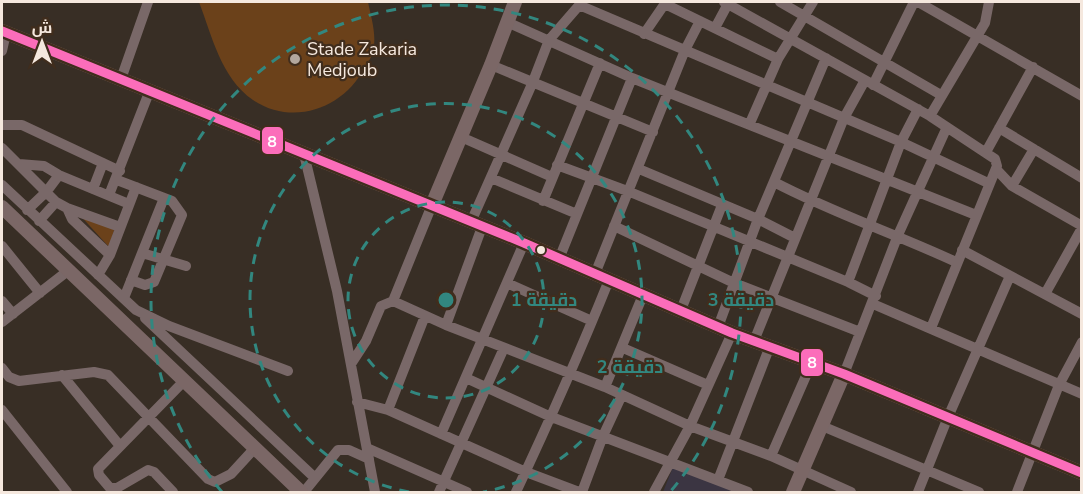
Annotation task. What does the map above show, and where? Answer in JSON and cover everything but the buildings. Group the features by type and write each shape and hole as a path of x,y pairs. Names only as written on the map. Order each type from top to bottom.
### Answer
{"main road":[{"path":"432,205 515,2"},
{"path":"4,32 524,243 732,333 844,374 1082,473"},
{"path":"2,207 254,449 302,492"},
{"path":"793,492 844,374"}],"street":[{"path":"122,79 148,2"},
{"path":"715,28 727,2 744,6 790,38 930,116 995,159 996,169 988,183 931,328"},
{"path":"780,2 805,14 941,95"},
{"path":"750,123 778,59 813,2"},
{"path":"754,341 773,299 844,118 886,62 916,2 1082,96"},
{"path":"930,116 988,15 989,2"},
{"path":"446,325 491,178 549,40 581,3 644,34 901,142 988,183"},
{"path":"644,34 665,3 778,59"},
{"path":"595,274 686,50 700,21"},
{"path":"507,22 632,78 750,123 976,215"},
{"path":"2,51 4,32"},
{"path":"718,327 758,219 826,58"},
{"path":"543,201 600,63"},
{"path":"491,65 532,84 653,132"},
{"path":"986,152 1033,67"},
{"path":"559,259 632,78"},
{"path":"109,195 119,175 150,90"},
{"path":"848,282 901,142 918,109"},
{"path":"2,124 22,125 104,164 136,187 175,203 182,215 154,282 145,285 131,280"},
{"path":"844,374 898,235 931,157 947,127"},
{"path":"999,128 1081,177"},
{"path":"461,137 502,153 552,177"},
{"path":"2,148 56,202 120,227"},
{"path":"1012,186 1034,149"},
{"path":"304,154 351,364 375,492"},
{"path":"20,164 39,164 59,176 129,204"},
{"path":"93,189 104,164"},
{"path":"557,165 630,192 787,259 848,282 874,300 931,328 1082,394"},
{"path":"639,169 758,219 795,238"},
{"path":"996,169 1012,186 1082,227 1045,294"},
{"path":"27,210 59,176"},
{"path":"491,178 577,214"},
{"path":"774,182 811,202 898,235 956,262"},
{"path":"2,186 315,478"},
{"path":"98,275 110,255 136,187"},
{"path":"124,298 164,198"},
{"path":"39,222 56,202"},
{"path":"351,364 366,341 381,306 393,301 432,205"},
{"path":"681,310 722,205"},
{"path":"67,208 72,219 110,255"},
{"path":"614,226 734,283 860,332"},
{"path":"441,434 524,243"},
{"path":"2,246 40,293"},
{"path":"962,250 1082,314"},
{"path":"142,253 186,266"},
{"path":"2,322 69,270"},
{"path":"918,492 1010,276"},
{"path":"516,492 549,416 571,374 609,280"},
{"path":"507,283 592,321"},
{"path":"605,387 643,295"},
{"path":"2,301 12,314"},
{"path":"393,301 446,325 605,387 690,426 771,456 851,492"},
{"path":"136,310 169,326 288,371"},
{"path":"388,410 425,316"},
{"path":"654,492 690,426 732,333"},
{"path":"1017,492 1059,385 1082,342"},
{"path":"718,480 770,346"},
{"path":"439,492 504,348"},
{"path":"622,348 708,385"},
{"path":"771,456 812,362"},
{"path":"2,368 9,377 19,381 103,372 208,479 215,482 231,474 254,449"},
{"path":"62,375 120,446"},
{"path":"466,378 549,416 748,492"},
{"path":"173,492 154,472 148,470 117,488 108,486 99,475 98,469 184,381"},
{"path":"357,402 388,410 526,472 581,492 622,395"},
{"path":"2,410 67,492"},
{"path":"822,426 979,492"},
{"path":"302,492 338,450 368,454 444,481 467,492"}],"shaded area":[{"name":"Stade Zakaria Medjoub","path":"199,2 368,2 374,32 372,53 356,81 331,103 301,112 285,112 269,108 242,91 225,68"},
{"path":"78,213 115,227 109,247"},
{"path":"673,467 739,492 663,492"}],"transit line":[{"name":"8","path":"2,31 524,243 732,333 844,374 1082,473"}],"place":[{"name":"Stade Zakaria Medjoub","path":"295,59"}]}
